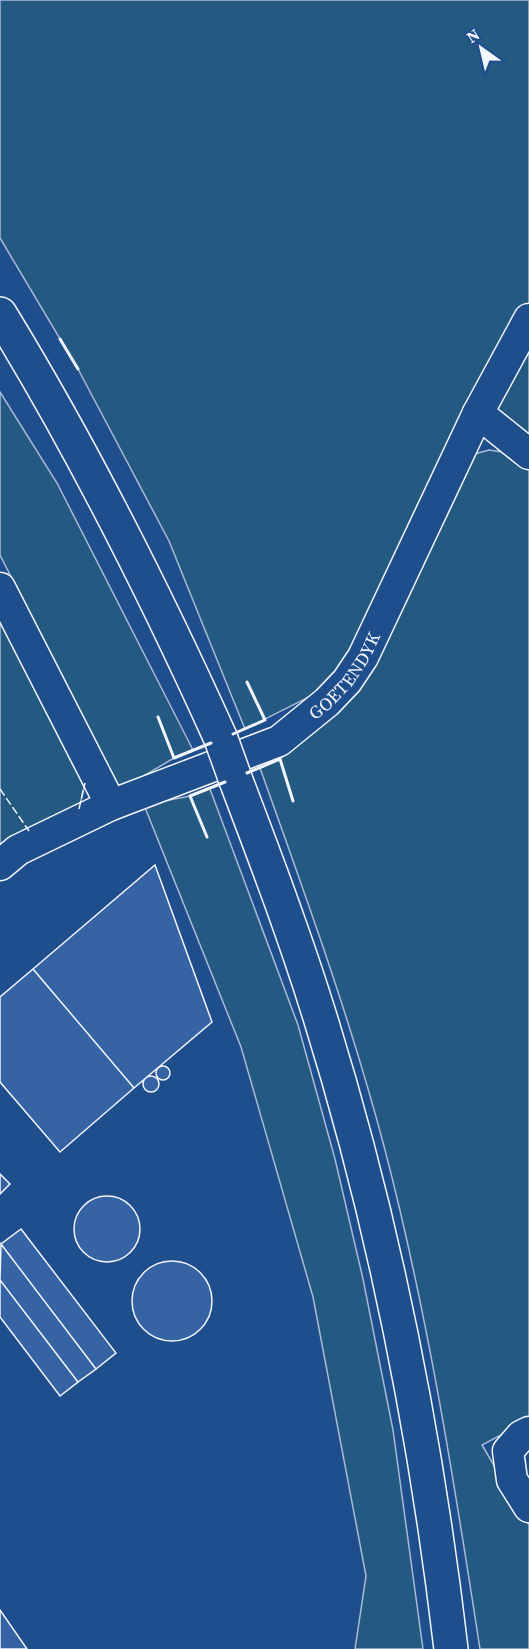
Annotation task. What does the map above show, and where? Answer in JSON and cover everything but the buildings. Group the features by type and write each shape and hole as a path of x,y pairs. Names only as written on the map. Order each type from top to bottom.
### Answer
{"main road":[{"path":"0,314 103,495 162,609 221,739 316,1005 375,1215 418,1414 451,1649"}],"street":[{"name":"GOETENDYK","path":"0,865 18,850 111,805 279,741 327,702 347,681 363,657 478,412 529,319"},
{"path":"478,412 529,454"},
{"path":"0,588 111,805"},
{"path":"529,1431 521,1436 508,1451 512,1480 529,1507"}],"shaded area":[{"path":"0,0 529,0 529,447 495,411 358,649 315,694 245,729 169,541 78,369 0,238"},
{"path":"0,392 57,483 193,750 174,758 120,790 0,555"},
{"path":"489,450 514,454 529,462 529,1420 482,1445 529,1525 529,1649 480,1649 450,1461 427,1336 385,1150 342,1005 260,768 280,759 327,715 471,455"},
{"path":"0,609 87,775 79,809 0,850"},
{"path":"210,789 298,1025 335,1159 363,1279 393,1430 423,1649 355,1649 366,1576 313,1297 241,1047 144,805 190,796"}],"fence":[{"path":"79,809 85,783"},
{"path":"0,789 29,831"}],"wall":[{"path":"60,339 78,369"},
{"path":"233,734 265,720 247,682"},
{"path":"158,717 174,758 211,743"},
{"path":"247,773 280,759 293,801"},
{"path":"207,837 190,796 225,782"}]}
